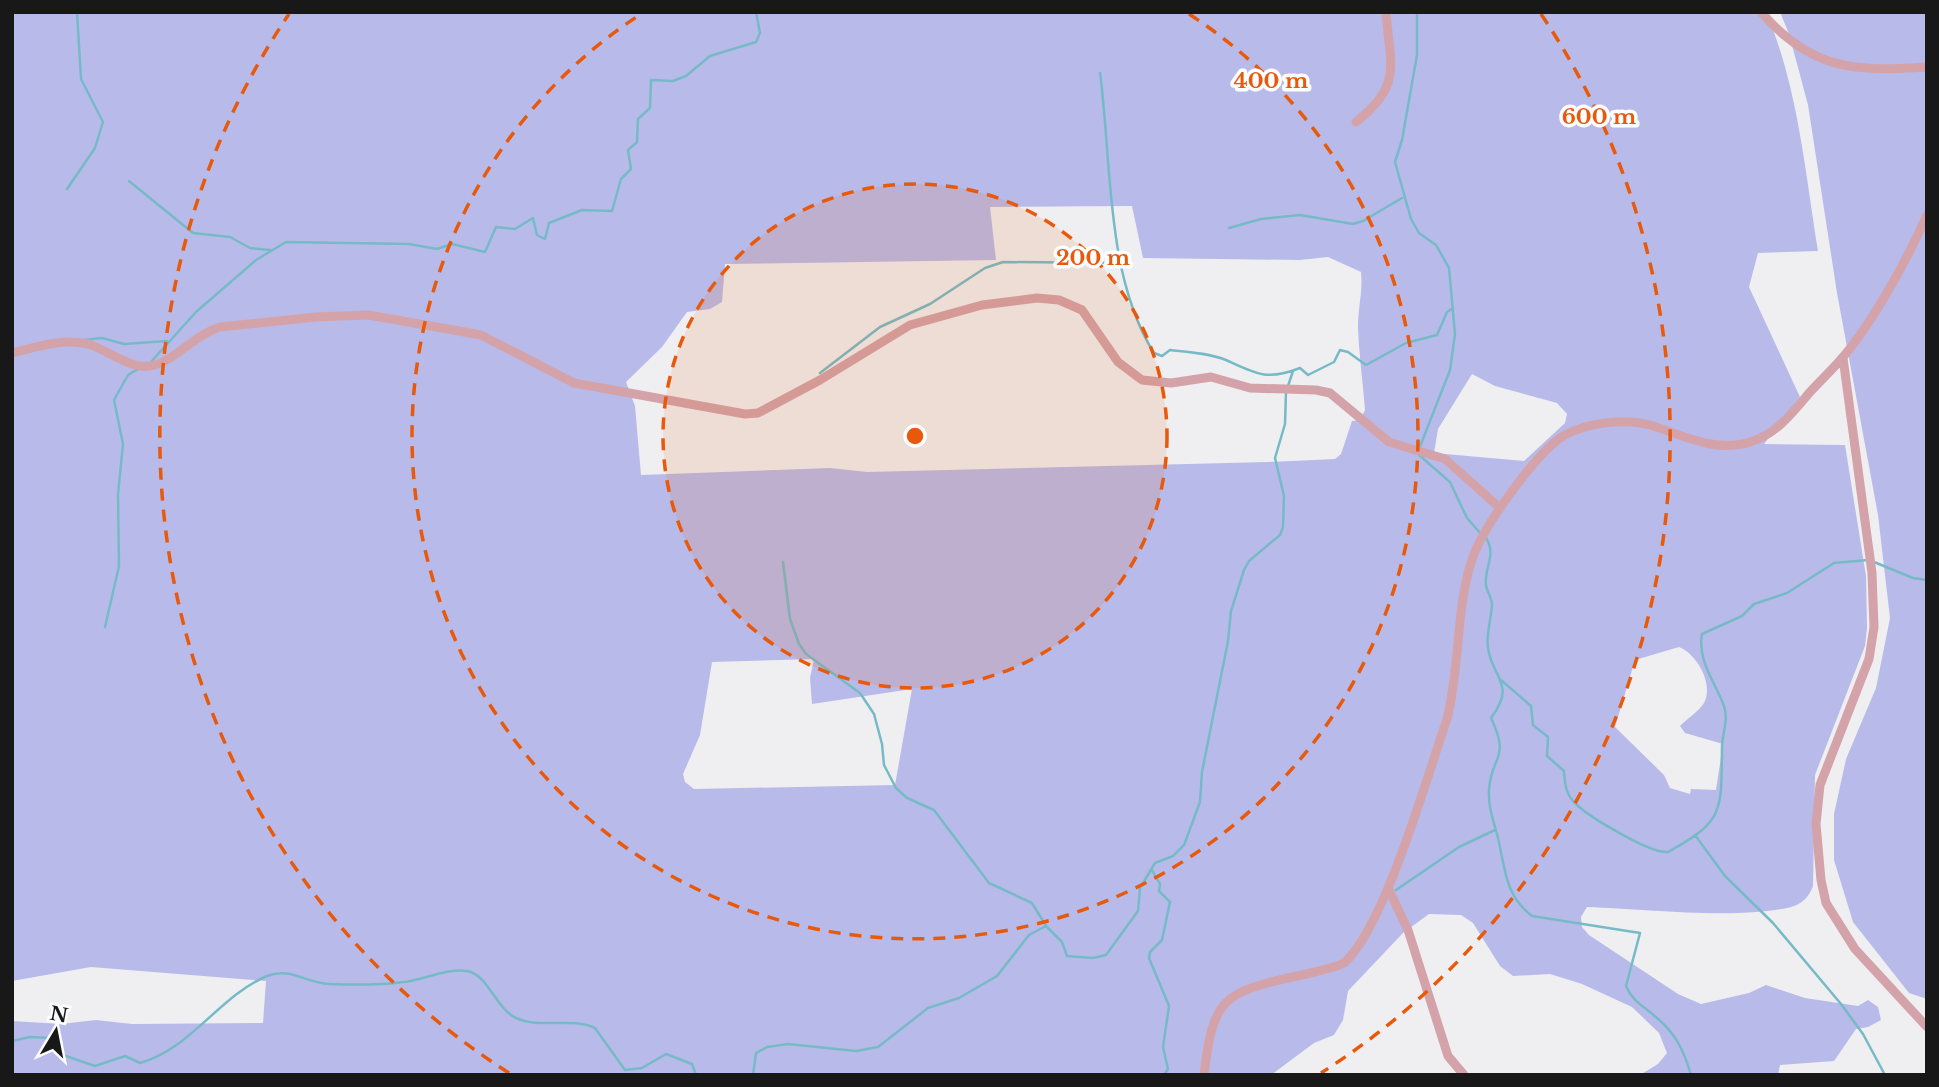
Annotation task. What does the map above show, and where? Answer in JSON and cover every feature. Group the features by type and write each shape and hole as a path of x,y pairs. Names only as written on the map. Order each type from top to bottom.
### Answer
{"street":[{"path":"1356,122 1378,105 1387,88 1390,62 1386,12"},
{"path":"1761,12 1774,27 1822,60 1837,66 1887,69 1927,67"},
{"path":"1204,1075 1213,1023 1224,1002 1241,991 1344,963 1353,955 1374,919 1388,888 1454,691 1470,563 1500,508 1553,444 1581,429 1635,423 1710,444 1738,445 1757,440 1777,428 1843,358 1896,276 1927,215"},
{"path":"12,353 58,342 78,342 137,365 153,366 204,332 220,327 316,317 368,315 481,335 574,383 746,414 758,413 820,380 910,325 949,312 1037,298 1069,302 1082,310 1118,362 1151,383 1179,383 1211,377 1250,388 1330,393 1389,442 1445,459 1472,486 1500,508"},
{"path":"1843,358 1872,573 1874,627 1869,659 1820,785 1816,824 1821,880 1826,903 1855,949 1927,1027"},
{"path":"1388,888 1408,930 1448,1056 1464,1075"}],"shaded area":[{"path":"12,12 1766,12 1793,99 1818,251 1758,253 1749,287 1800,397 1764,444 1845,445 1866,576 1865,646 1815,775 1813,886 1805,900 1791,907 1744,913 1587,907 1581,917 1582,927 1589,935 1678,994 1701,1004 1749,993 1766,985 1805,998 1858,1006 1868,1000 1878,1007 1881,1020 1868,1027 1856,1029 1834,1061 1780,1065 1778,1075 1640,1075 1658,1064 1667,1053 1659,1033 1632,1007 1582,984 1550,974 1513,976 1500,966 1473,923 1461,915 1429,914 1403,933 1348,991 1343,1020 1334,1035 1314,1043 1271,1075 12,1075 12,1021 61,1024 96,1020 132,1024 263,1023 266,981 91,967 12,981","holes":["1132,206 1143,258 1300,260 1328,257 1361,272 1358,327 1365,410 1360,420 1352,421 1341,454 1335,459 1268,462 867,472 830,468 641,475 635,406 626,382 662,347 687,312 710,309 722,302 725,264 996,260 990,207","1472,374 1495,386 1557,403 1567,414 1565,423 1524,461 1434,453 1438,429","1679,647 1692,656 1702,670 1707,687 1704,703 1680,726 1685,733 1723,744 1716,790 1691,789 1690,794 1670,788 1664,775 1615,727 1635,660","814,659 810,678 812,704 912,689 895,785 694,789 685,782 683,774 700,735 712,662"]},
{"path":"1780,12 1927,12 1927,999 1909,993 1853,922 1834,860 1834,814 1846,759 1876,688 1890,618 1878,515 1837,293 1808,105 1789,34"}],"waterway":[{"path":"67,189 95,148 103,122 81,79 77,12"},
{"path":"150,363 196,312 256,260 286,242 409,244 437,249 452,244 485,252 496,227 515,229 533,218 537,235 545,239 549,223 582,210 612,211 621,179 631,169 628,150 637,142 638,119 650,108 651,80 673,81 686,76 710,56 756,42 760,33 756,12"},
{"path":"1417,12 1417,55 1402,140 1395,162 1411,219 1419,233 1436,245 1449,268 1455,334 1450,370 1419,449"},
{"path":"1100,73 1113,217 1119,253 1138,322 1154,353 1162,356 1170,350 1198,353 1262,374 1279,374 1300,368 1308,375 1334,362 1340,350 1348,352 1366,365 1406,343 1437,335 1447,312 1453,308"},
{"path":"129,181 193,233 230,237 250,248 270,250"},
{"path":"1229,228 1261,219 1300,215 1353,224 1402,198"},
{"path":"820,373 880,327 930,304 985,268 1003,262 1120,263"},
{"path":"84,340 102,338 124,344 167,341"},
{"path":"105,627 119,566 118,494 123,444 114,400 128,375 138,369"},
{"path":"1288,386 1293,371"},
{"path":"783,562 790,619 799,644 806,654 860,693 874,714 884,765 896,788 907,798 934,810 989,883 1032,903 1046,926 1062,942 1067,956 1093,958 1106,955 1138,911 1140,888 1155,863 1173,856 1184,845 1200,802 1202,772 1228,641 1231,611 1249,561 1280,535 1283,527 1284,496 1275,458 1285,424 1286,392"},
{"path":"1419,455 1450,482 1467,518 1481,534"},
{"path":"1486,538 1490,550 1486,585 1492,605 1488,648 1503,689 1502,697 1491,718 1500,750 1490,779 1489,797 1511,890 1516,900 1532,916 1640,933 1626,986 1635,1000 1664,1024 1674,1037 1691,1075"},
{"path":"1501,680 1531,706 1533,725 1548,737 1547,756 1564,771 1565,784 1572,800 1606,825 1635,841 1668,852 1700,832 1710,822 1720,800 1725,711 1704,662 1702,634 1742,616 1754,604 1787,593 1834,563 1868,560"},
{"path":"1874,562 1913,578 1927,580"},
{"path":"1396,890 1459,847 1495,830"},
{"path":"1695,835 1725,876 1773,923 1841,1004 1863,1034 1885,1075"},
{"path":"1152,870 1160,884 1159,891 1170,902 1162,940 1150,952 1149,958 1169,1006 1163,1047 1168,1069 1164,1075"},
{"path":"753,1075 756,1053 767,1047 788,1044 856,1051 878,1047 928,1008 959,998 997,976 1029,935 1046,926"},
{"path":"12,1041 30,1037 51,1038 60,1054 95,1066 125,1056 140,1063 175,1046 234,996 267,976 283,973 321,983 366,984 404,982 443,973 467,971 481,979 503,1007 516,1018 535,1023 576,1023 595,1028 625,1070 642,1068 666,1054 692,1064 696,1075"}]}
